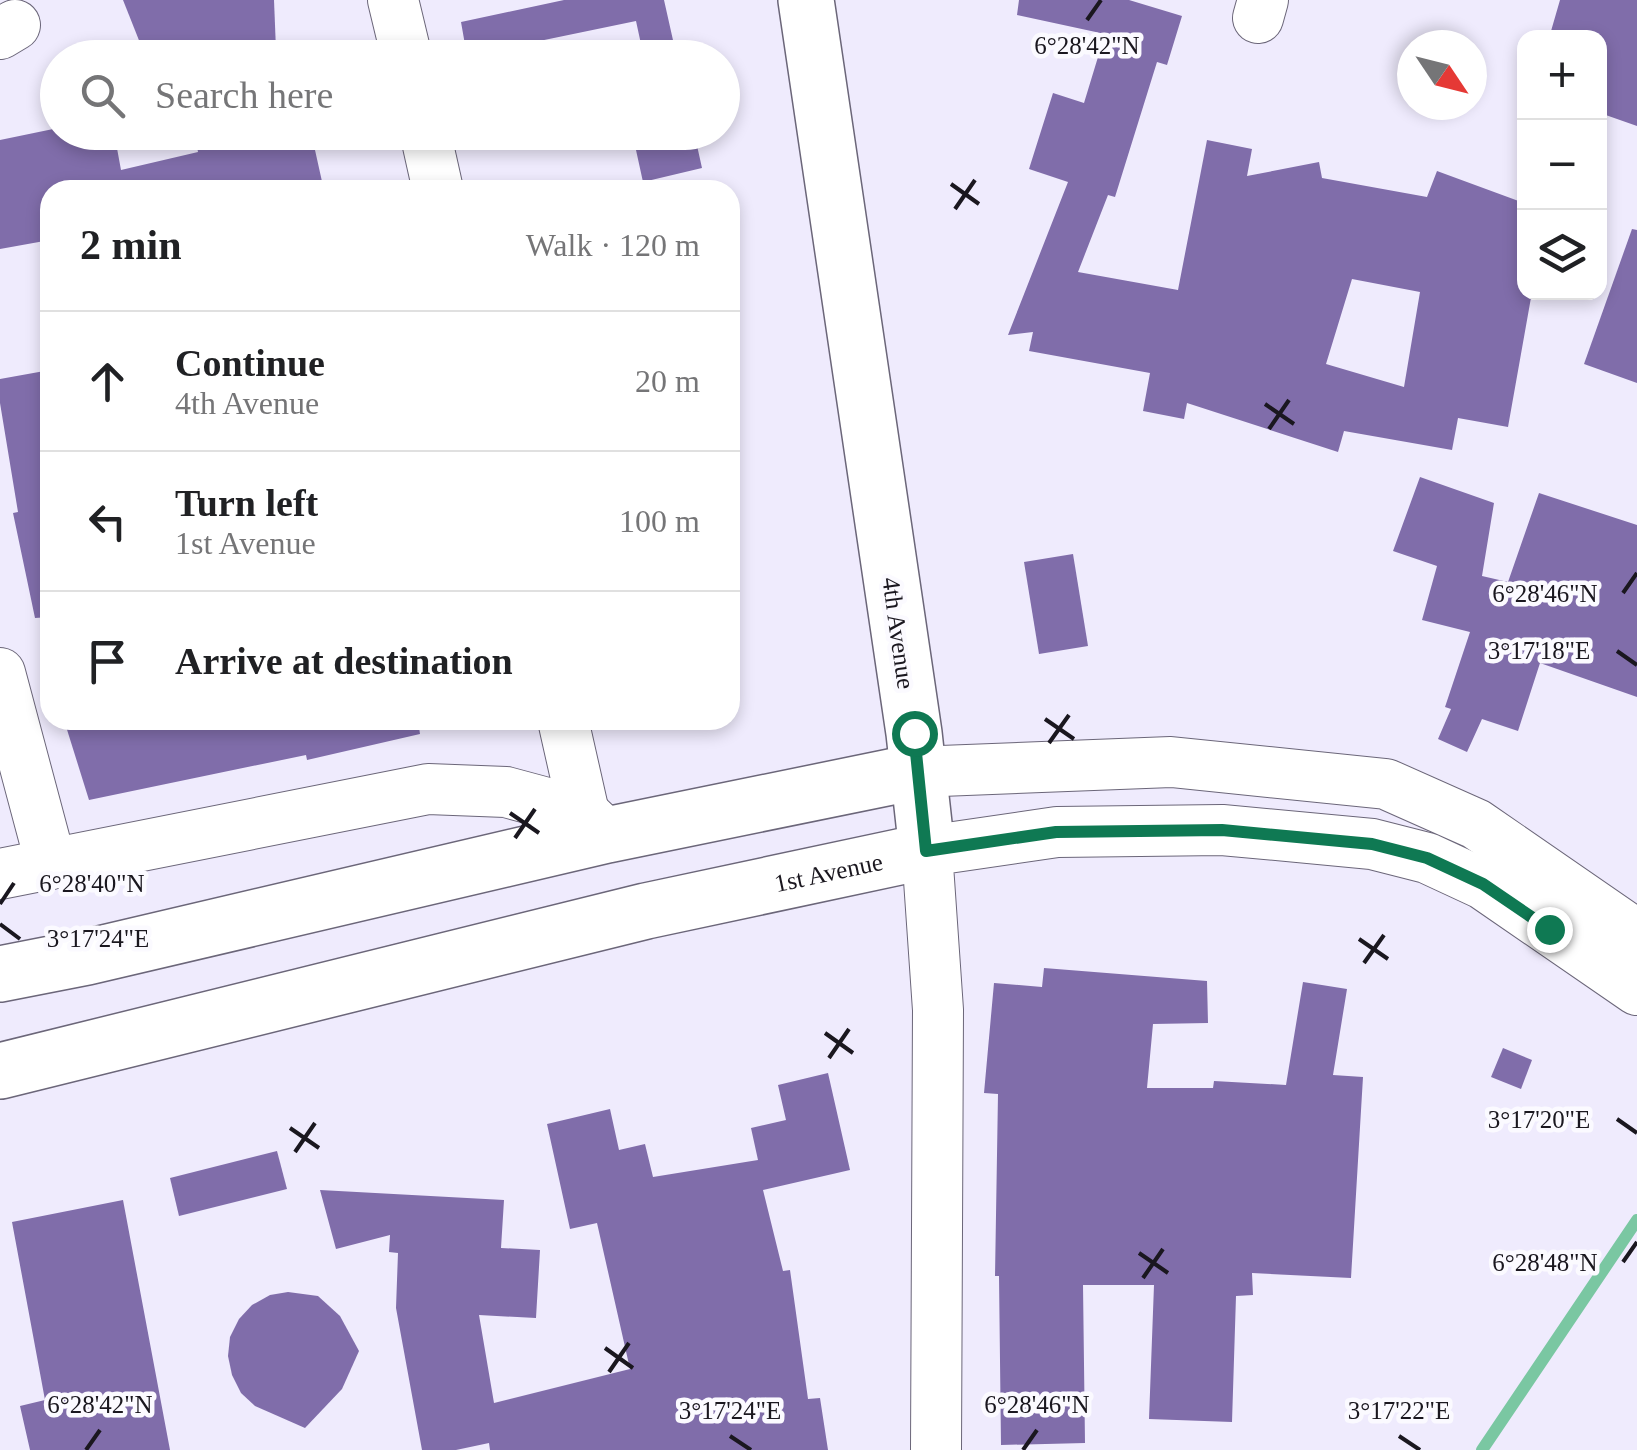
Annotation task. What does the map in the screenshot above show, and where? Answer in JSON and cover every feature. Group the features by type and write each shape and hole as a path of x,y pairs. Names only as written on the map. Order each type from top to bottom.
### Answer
{"main road":[{"name":"4th Avenue","path":"806,0 914,733 926,851"},
{"name":"1st Avenue","path":"0,974 87,956 596,824 916,772"},
{"name":"1st Avenue","path":"0,1070 646,911 926,851"}],"street":[{"path":"394,0 403,40"},
{"path":"428,150 436,180"},
{"path":"0,673 51,864"},
{"path":"566,730 596,824"},
{"name":"1st Avenue","path":"916,772 1171,762 1386,784 1476,824 1637,990"},
{"path":"0,874 428,789 506,792 596,824"},
{"name":"1st Avenue","path":"926,851 1056,832 1222,830 1372,844 1427,858 1564,912 1637,935"},
{"name":"4th Avenue","path":"926,851 938,1010 936,1450"}],"building":[{"path":"123,0 274,0 276,40 139,40"},
{"path":"564,0 664,0 673,40 640,40 636,21 544,40 464,40 461,22"},
{"path":"1019,0 1129,0 1182,16 1167,65 1157,62 1115,197 1108,195 1078,272 1178,290 1207,140 1252,149 1247,176 1319,162 1322,178 1427,197 1437,171 1517,200 1517,300 1531,300 1508,427 1458,418 1452,450 1344,431 1338,452 1187,403 1184,419 1143,411 1150,373 1029,351 1033,332 1008,335 1068,182 1029,169 1053,93 1084,103 1105,34 1017,15","holes":["1352,279 1420,292 1404,387 1326,364"]},
{"path":"1560,0 1637,0 1637,126 1607,115 1607,30 1551,30"},
{"path":"40,132 40,150 117,150 121,170 198,150 315,150 322,180 40,180 40,242 0,249 0,140"},
{"path":"636,150 698,150 702,168 643,180"},
{"path":"1632,229 1637,230 1637,383 1584,364"},
{"path":"40,372 40,618 35,618 13,513 18,512 0,403 0,379"},
{"path":"1420,477 1494,503 1482,576 1508,582 1539,493 1637,525 1637,697 1540,663 1518,731 1482,719 1467,752 1438,739 1451,709 1445,707 1470,632 1422,620 1437,566 1393,551"},
{"path":"1073,554 1088,646 1039,654 1024,562"},
{"path":"67,730 419,730 420,734 307,760 306,755 89,800"},
{"path":"1044,968 1207,981 1208,1023 1153,1024 1147,1088 1213,1088 1214,1081 1286,1085 1303,982 1347,989 1333,1075 1363,1077 1351,1278 1252,1273 1253,1295 1236,1296 1232,1422 1149,1419 1154,1285 1083,1285 1085,1443 1001,1445 999,1276 995,1276 998,1094 984,1093 994,983 1042,987"},
{"path":"1503,1048 1532,1060 1521,1089 1491,1077"},
{"path":"828,1073 850,1170 763,1190 783,1271 790,1270 808,1399 820,1398 828,1450 490,1450 489,1443 456,1450 422,1450 396,1308 398,1253 389,1252 390,1235 336,1249 320,1190 504,1200 501,1248 540,1250 536,1318 479,1315 494,1403 630,1369 597,1223 570,1229 547,1124 610,1109 619,1150 645,1144 653,1177 758,1160 751,1128 786,1120 778,1085"},
{"path":"277,1151 287,1189 179,1216 170,1178"},
{"path":"123,1200 170,1450 30,1450 20,1406 45,1400 12,1222"},
{"path":"288,1292 318,1296 340,1316 359,1351 342,1389 305,1428 255,1406 241,1393 228,1356 230,1337 252,1305 270,1295"}],"waterway":[{"path":"1482,1450 1637,1220"}],"route":[{"path":"914,733 926,851 1056,832 1222,830 1372,844 1427,858 1483,884 1549,929"}]}
